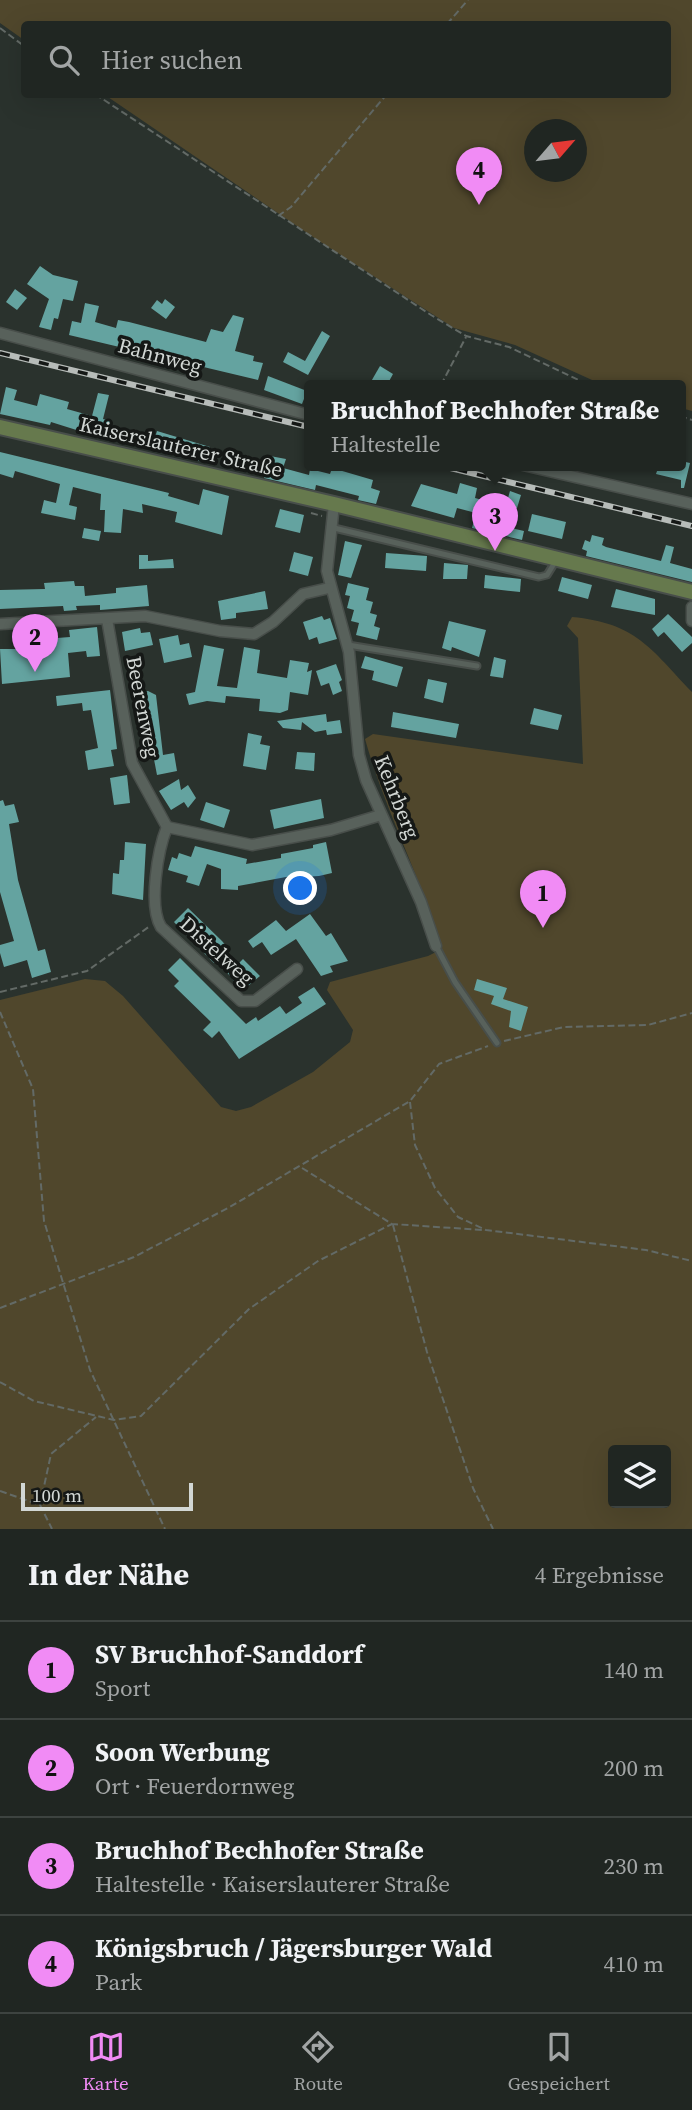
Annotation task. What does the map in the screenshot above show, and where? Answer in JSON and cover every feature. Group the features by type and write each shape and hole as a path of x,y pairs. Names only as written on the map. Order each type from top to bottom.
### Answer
{"main road":[{"name":"Kaiserslauterer Straße","path":"0,428 334,504 692,592"}],"street":[{"name":"Bahnweg","path":"0,333 304,413"},
{"path":"549,471 692,504"},
{"name":"Kehrberg","path":"334,504 327,557 329,588 348,645 359,755 381,815 421,902 436,946"},
{"path":"0,624 145,616 220,631 254,634 273,622 303,594 329,588"},
{"path":"692,607 692,621"},
{"name":"Beerenweg","path":"107,619 132,763 167,827"},
{"path":"167,827 252,845 331,830 381,815"},
{"name":"Distelweg","path":"167,827 160,844 158,921 241,1002 255,1001 297,969"}],"lane":[{"path":"330,527 538,577 547,575 557,559"},
{"path":"348,645 477,666"},
{"name":"Kehrberg","path":"436,946 455,982 497,1043"}],"path":[{"path":"450,21 468,0"},
{"path":"0,29 21,44"},
{"path":"101,98 277,217 466,336 509,347 578,380"},
{"path":"277,217 291,207 384,98"},
{"path":"444,380 466,336"},
{"path":"0,992 86,971 158,921"},
{"path":"0,1012 33,1088 44,1220 65,1281 90,1370 165,1529"},
{"path":"0,1308 65,1281 134,1257 301,1168 410,1101 439,1064 497,1043 564,1027 648,1025 692,1013"},
{"path":"410,1101 415,1146 435,1188 457,1217 486,1230"},
{"path":"301,1168 393,1224 486,1230 646,1250 692,1261"},
{"path":"0,1382 33,1401 114,1420 141,1416 249,1309 318,1261 393,1224"},
{"path":"393,1224 427,1352 473,1488 493,1529"},
{"path":"52,1529 40,1505 51,1454 97,1416"},
{"path":"0,1491 40,1505"}],"shaded area":[{"path":"0,0 692,0 692,411 686,409 686,380 592,380 515,345 454,328 316,239 109,98 671,98 671,21 21,21 21,38 0,23"},
{"path":"572,617 594,620 627,632 652,651 692,692 692,1529 0,1529 0,1000 85,979 105,981 123,996 221,1107 236,1111 251,1107 313,1072 350,1042 353,1030 327,990 330,982 428,956 442,949 365,739 373,734 583,764 578,638 567,626"}],"building":[{"path":"40,266 53,275 78,281 73,301 63,299 58,319 54,318 51,330 39,327 49,299 27,284"},
{"path":"15,289 27,298 17,310 6,302"},
{"path":"165,299 175,307 166,319 151,308 157,300 162,304"},
{"path":"85,303 99,306 95,322 116,328 118,320 206,342 211,329 223,332 233,315 244,318 235,351 254,356 253,361 263,363 258,380 69,335 72,321 81,323"},
{"path":"322,331 330,336 308,375 283,362 288,352 305,361"},
{"path":"380,366 393,374 390,380 372,380"},
{"path":"268,376 304,390 304,399 302,404 264,390"},
{"path":"6,387 17,390 14,400 37,406 40,394 69,402 67,409 92,416 98,393 109,395 103,419 110,421 105,439 51,422 50,425 0,414"},
{"path":"157,431 210,447 206,463 152,447"},
{"path":"0,452 169,493 168,496 199,505 203,489 229,496 222,535 175,522 177,512 142,504 143,513 123,509 121,533 104,532 105,510 100,510 101,494 73,487 69,505 77,507 75,520 41,513 44,500 56,503 60,484 15,471 13,478 0,474"},
{"path":"270,456 286,459 283,468 309,475 310,471 330,474 331,471 342,471 373,480 371,488 380,491 376,504 358,500 359,496 316,485 315,490 264,478"},
{"path":"686,462 690,463 684,488 681,488 681,480 656,474 657,471 686,471"},
{"path":"460,483 477,488 475,498 486,501 484,508 510,514 507,527 524,531 522,540 472,528 476,513 457,508 454,518 411,506 421,484 457,494"},
{"path":"510,491 521,495 517,508 506,505"},
{"path":"280,509 304,515 300,533 275,527"},
{"path":"532,514 566,522 562,539 528,531"},
{"path":"84,528 101,531 99,541 82,538"},
{"path":"592,535 604,538 602,545 606,547 661,561 666,545 674,547 670,563 692,569 692,582 586,556 587,551 582,549 585,540 590,542"},
{"path":"345,541 362,545 351,578 338,575"},
{"path":"294,552 313,557 308,576 289,571"},
{"path":"386,553 427,556 426,571 385,568"},
{"path":"139,555 148,555 148,561 173,559 174,568 139,569"},
{"path":"444,563 468,565 467,579 443,579"},
{"path":"485,575 521,579 520,592 484,588"},
{"path":"562,577 592,585 588,599 558,591"},
{"path":"74,581 75,586 84,586 85,596 116,593 116,588 147,585 149,606 100,610 100,605 76,606 77,610 64,611 63,606 0,609 0,590 45,589 44,583"},
{"path":"348,583 369,588 366,600 373,602 370,613 377,615 374,626 380,628 377,640 356,635 359,623 351,621 354,610 347,608 350,596 345,595"},
{"path":"616,589 655,599 655,615 611,607"},
{"path":"265,591 268,609 236,613 236,618 221,620 218,601"},
{"path":"668,614 692,637 692,643 682,652 664,632 658,637 652,629"},
{"path":"322,616 324,620 330,618 337,639 319,644 317,637 309,640 303,622"},
{"path":"449,621 486,630 479,657 452,647 451,651 442,648"},
{"path":"97,627 100,656 87,657 86,651 68,653 70,677 2,684 0,649 34,649 34,644 45,643 44,639 70,637 69,630"},
{"path":"140,628 141,633 150,632 153,645 125,651 122,632"},
{"path":"178,635 180,645 189,643 192,657 164,663 159,639"},
{"path":"204,645 224,649 217,686 237,688 244,647 260,650 257,673 287,678 290,660 309,663 307,672 312,670 308,695 290,692 288,710 280,713 259,711 260,699 226,696 225,703 207,701 189,705 186,694 195,692"},
{"path":"365,656 403,667 397,687 372,680 374,671 361,668"},
{"path":"494,657 506,660 503,678 490,676"},
{"path":"336,664 342,680 339,682 342,691 333,695 329,683 321,686 316,671"},
{"path":"428,679 447,683 443,703 424,698"},
{"path":"110,690 117,749 111,750 114,766 88,770 85,751 98,748 91,710 83,711 82,703 57,706 56,696"},
{"path":"148,691 156,695 163,755 174,753 177,771 157,775 148,739 143,740 134,694"},
{"path":"534,708 562,715 558,730 530,724"},
{"path":"393,712 459,724 456,738 391,727"},
{"path":"326,714 327,722 340,720 342,733 327,735 326,730 315,732 302,722 301,730 283,728 277,721"},
{"path":"248,733 262,736 260,744 270,746 266,770 243,766"},
{"path":"297,752 315,753 314,771 295,769"},
{"path":"127,775 130,803 114,805 110,778"},
{"path":"179,779 181,790 188,785 196,798 188,808 184,802 171,810 159,791"},
{"path":"321,799 324,818 274,829 270,810"},
{"path":"3,800 5,806 14,804 19,822 9,824 18,880 38,951 45,949 51,972 32,978 27,960 4,967 0,953 0,945 14,941 0,892 0,801"},
{"path":"206,802 230,810 224,828 200,820"},
{"path":"125,842 146,844 143,900 112,894 113,873 119,874 120,860 124,860"},
{"path":"326,842 332,873 319,876 302,877 302,874 238,886 238,890 221,889 221,869 207,864 199,886 186,882 188,876 168,870 172,857 177,859 179,853 191,857 195,846 247,859 246,864 281,858 281,854 313,848 313,845"},
{"path":"188,908 222,941 228,948 226,951 238,964 243,959 260,976 242,991 217,960 214,963 201,950 205,946 191,932 187,936 174,922"},
{"path":"310,914 326,936 331,933 348,961 330,966 333,972 321,976 296,939 271,955 262,942 253,948 248,941 276,920 286,931"},
{"path":"180,958 246,1024 256,1017 258,1021 280,1006 286,1014 302,1003 298,997 314,987 326,1004 239,1059 219,1031 212,1038 203,1030 211,1022 174,986 179,981 168,970"},
{"path":"477,979 507,988 503,999 528,1007 521,1031 509,1027 511,1011 491,1004 494,996 474,990"}],"railway":[{"path":"0,353 304,426"},
{"path":"463,471 692,526"}],"place":[{"name":"Königsbruch / Jägersburger Wald","path":"479,205"},
{"name":"Bruchhof Bechhofer Straße","path":"495,551"},
{"name":"Soon Werbung","path":"35,672"},
{"name":"SV Bruchhof-Sanddorf","path":"543,928"}]}
